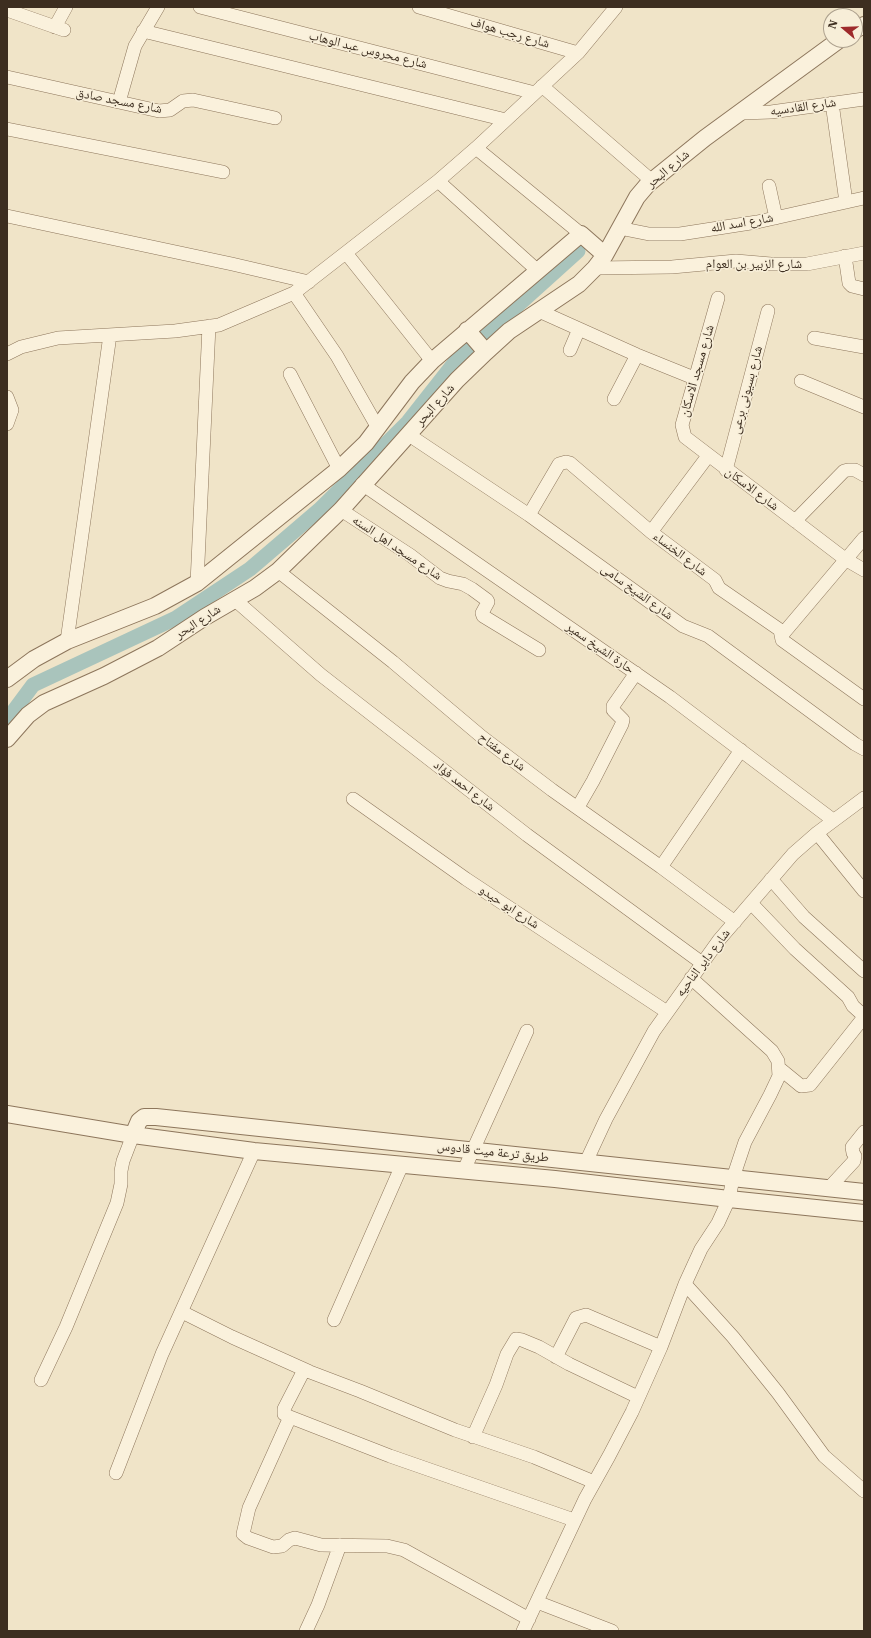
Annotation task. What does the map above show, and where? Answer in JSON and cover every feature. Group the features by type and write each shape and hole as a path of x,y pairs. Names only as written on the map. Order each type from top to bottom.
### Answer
{"street":[{"path":"7,10 60,28 66,7"},
{"path":"119,102 134,50 143,31 158,7"},
{"name":"شارع محروس عبد الوهاب","path":"200,7 539,90"},
{"name":"شارع رجب هواف","path":"419,7 578,53"},
{"path":"7,354 21,347 58,338 175,331 219,325 294,293 438,181 476,148 578,53 616,7"},
{"path":"143,31 506,120"},
{"name":"شارع البحر","path":"7,679 34,659 67,641 155,606 197,583 339,469 357,452 378,428 412,382 432,361 476,341 509,331 579,284 595,268 605,255 637,197 652,181 705,138 742,113 828,48"},
{"name":"شارع مسجد صادق","path":"7,77 165,112 183,102 193,100 276,118"},
{"path":"539,90 652,181"},
{"name":"شارع القادسيه","path":"742,113 766,113 864,98"},
{"path":"832,103 846,202"},
{"path":"7,129 222,172"},
{"path":"476,148 605,255"},
{"path":"438,181 538,271"},
{"path":"769,186 776,218"},
{"name":"شارع اسد الله","path":"619,228 640,233 662,235 776,218 864,198"},
{"path":"7,216 309,282"},
{"name":"شارع البحر","path":"7,739 28,715 44,703 104,676 158,648 234,599 255,588 278,571 341,510 362,484 409,435 452,385 476,341 538,271 581,234"},
{"path":"346,253 432,361"},
{"name":"شارع الزبير بن العوام","path":"595,268 672,266 736,262 807,264 864,253"},
{"path":"845,256 850,285 864,289"},
{"path":"294,293 337,356 378,428"},
{"name":"شارع مسجد الاسكان","path":"708,456 685,437 682,431 682,425 694,378 718,298"},
{"path":"539,311 637,355 694,378"},
{"name":"شارع بسيونى برعى","path":"726,470 768,311"},
{"path":"197,583 209,326"},
{"path":"570,350 579,329"},
{"path":"67,641 110,335"},
{"path":"814,338 864,347"},
{"path":"7,343 21,347"},
{"path":"614,399 637,355"},
{"path":"290,374 339,469"},
{"path":"801,381 864,407"},
{"path":"7,397 12,410 7,424"},
{"name":"شارع الشيخ سامى","path":"409,435 529,515 683,626 708,636 855,744 864,749"},
{"path":"651,532 708,456"},
{"name":"شارع الاسكان","path":"708,456 845,559 864,570"},
{"name":"شارع الخنساء","path":"529,515 559,464 566,462 570,463 651,532 715,580 719,588 780,630 782,640 863,698"},
{"path":"795,521 844,471 855,470 864,475"},
{"name":"حارة الشيخ سمير","path":"362,484 670,697 833,820"},
{"name":"شارع مسجد اهل السنه","path":"341,510 410,555 440,578 463,584 472,589 488,602 482,613 483,616 539,650"},
{"path":"782,635 864,538"},
{"name":"شارع مفتاح","path":"278,571 393,662 482,737 661,866 735,922"},
{"name":"شارع احمد فؤاد","path":"234,599 321,675 527,835 702,963"},
{"path":"578,807 593,781 623,721 622,717 613,710 613,706 636,673"},
{"path":"661,866 741,750"},
{"name":"شارع داير الناحيه","path":"586,1162 624,1085 654,1031 702,963 793,854 833,820 864,798"},
{"name":"شارع ابو حيدو","path":"354,799 466,879 667,1012"},
{"path":"817,833 864,892"},
{"path":"771,879 804,917 864,971"},
{"path":"751,903 795,949 848,998 851,1004 864,1017 810,1085 801,1086 779,1068"},
{"path":"523,1631 574,1520 609,1456 638,1397 661,1347 685,1284 701,1249 718,1223 729,1199 745,1142 779,1076 778,1061 772,1051 691,978"},
{"path":"464,1170 527,1031"},
{"name":"طريق ترعة ميت قادوس","path":"7,1114 133,1135 254,1151 556,1179 864,1213"},
{"name":"طريق ترعة ميت قادوس","path":"133,1135 139,1121 144,1117 156,1117 864,1192"},
{"path":"830,1188 854,1161 855,1156 852,1147 864,1132"},
{"path":"41,1380 66,1327 117,1203 121,1184 123,1161 133,1135"},
{"path":"116,1473 162,1354 254,1151"},
{"path":"556,1179 560,1159"},
{"path":"334,1320 402,1165"},
{"path":"685,1284 733,1337 774,1388 824,1456 864,1492"},
{"path":"182,1312 304,1370 473,1437 534,1457 594,1482"},
{"path":"556,1357 576,1318 586,1314 661,1347"},
{"path":"473,1437 496,1385 507,1354 516,1339 522,1340 638,1397"},
{"path":"304,1370 283,1412 290,1417 390,1456 574,1520"},
{"path":"290,1417 249,1508 243,1534 248,1538 273,1547 282,1546 289,1540 295,1538 320,1545 387,1546 404,1550 529,1619"},
{"path":"306,1631 318,1605 340,1545"},
{"path":"537,1602 612,1631"}],"waterway":[{"path":"7,720 33,685 176,618 250,569 319,510 408,422 456,361 578,251"}]}
